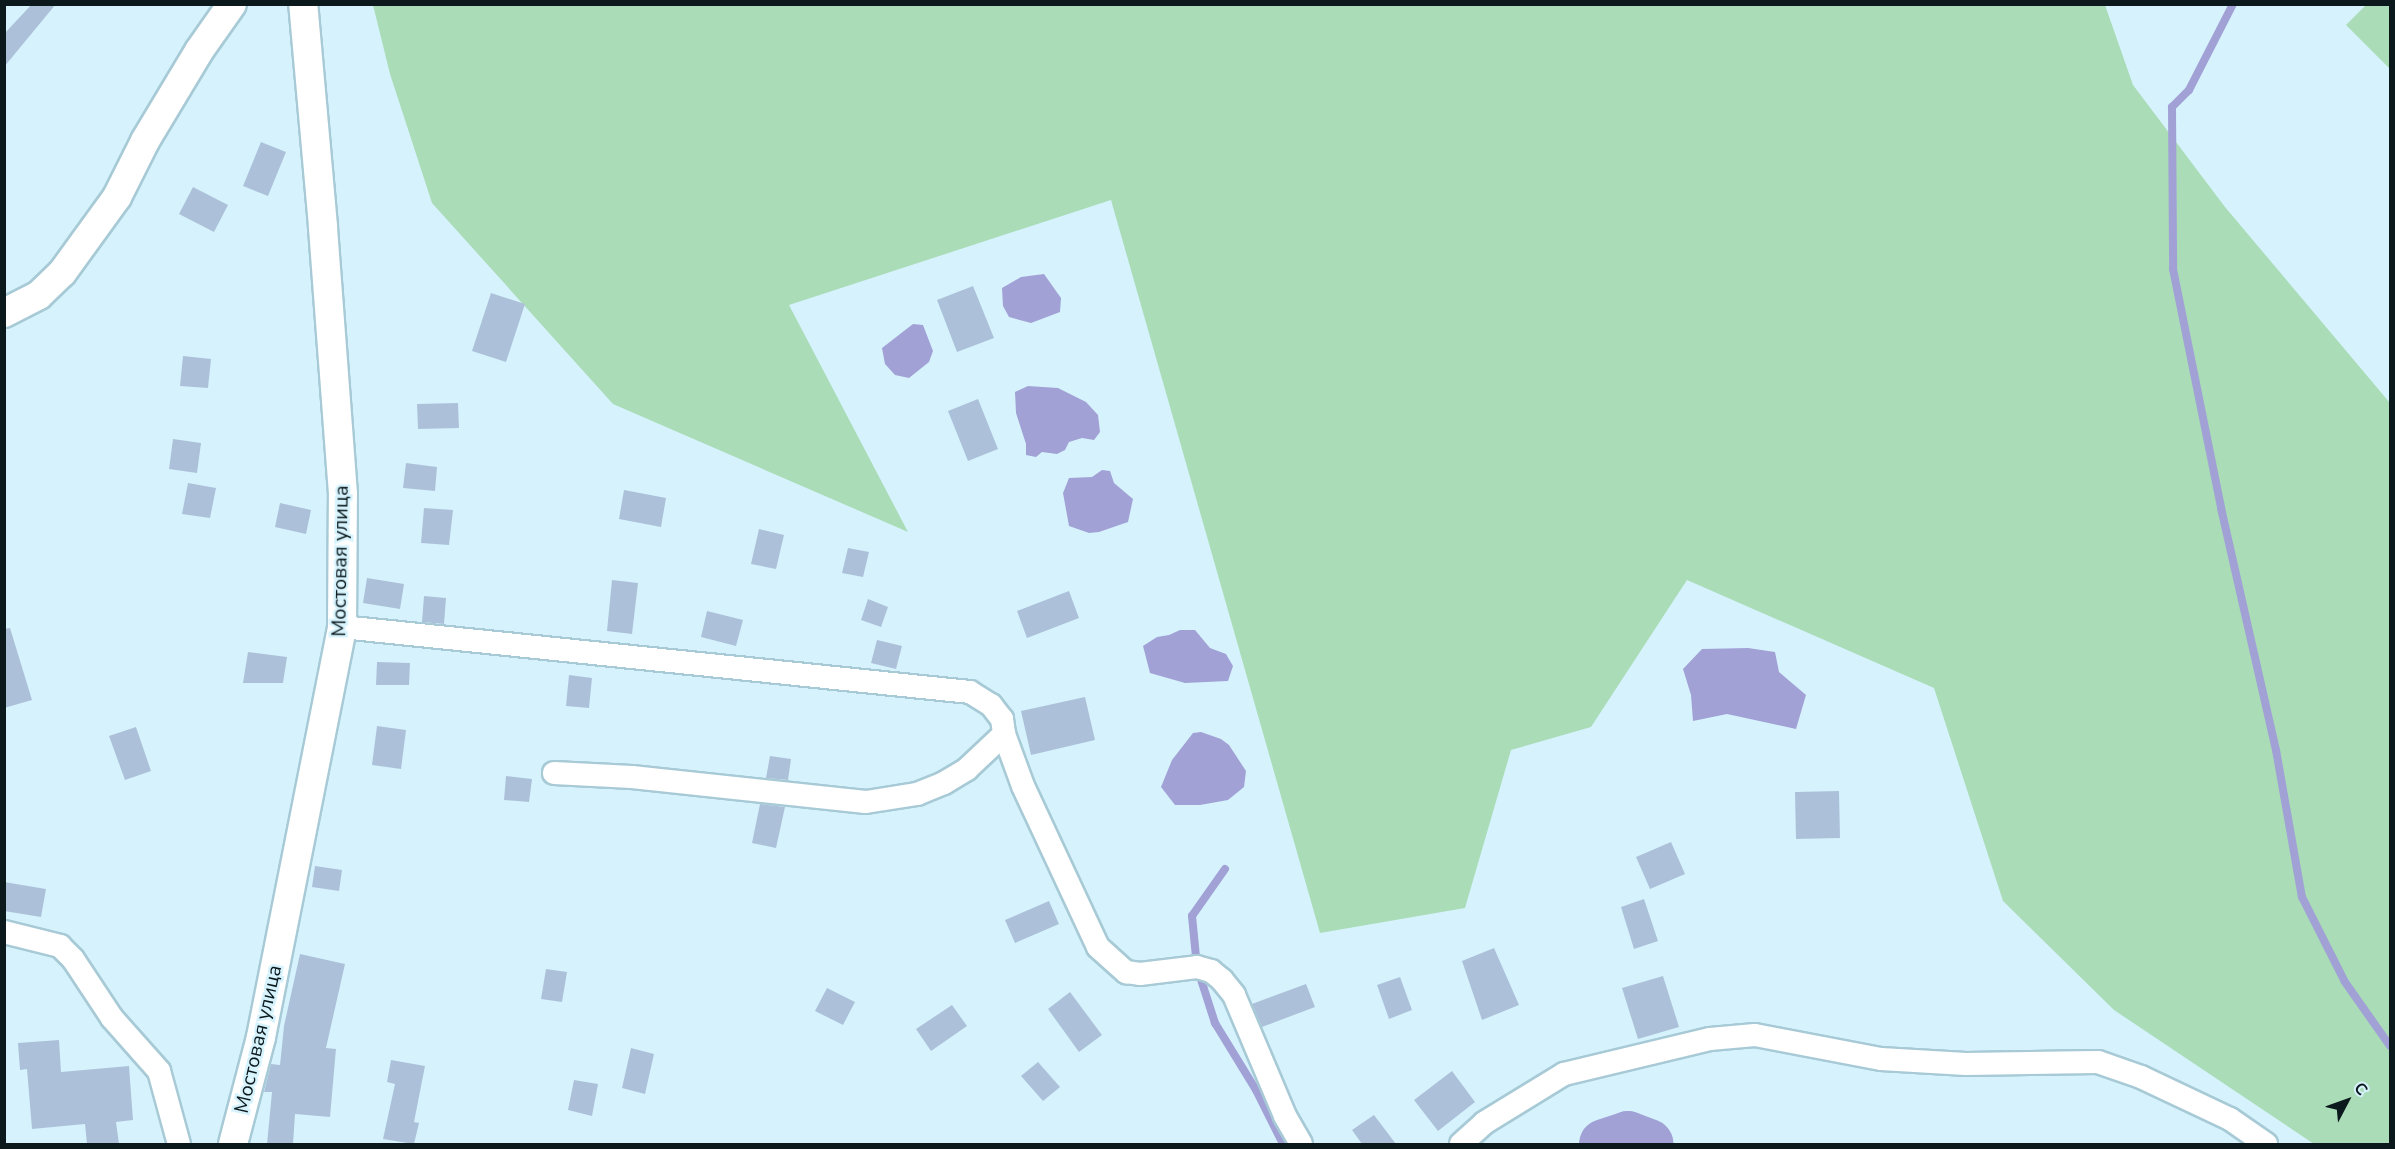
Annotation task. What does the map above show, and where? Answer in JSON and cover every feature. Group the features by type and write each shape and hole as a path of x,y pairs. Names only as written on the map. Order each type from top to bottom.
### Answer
{"street":[{"path":"4,313 39,295 69,264 117,197 146,141 198,51 232,4"},
{"name":"Мостовая улица","path":"233,1144 261,1037 342,627 343,494 323,226 303,4"},
{"path":"342,627 970,692 991,705 1002,719 1004,734 1023,786 1098,947 1126,972 1140,974 1197,967 1212,971 1222,980 1234,995 1285,1116 1301,1144"},
{"path":"554,773 632,777 866,802 917,794 944,783 967,769 1004,734"},
{"path":"4,932 60,946 73,959 112,1018 159,1071 179,1144"},
{"path":"1461,1144 1484,1123 1564,1074 1710,1039 1755,1035 1881,1059 1966,1064 2098,1062 2141,1077 2230,1119 2266,1144"}],"green space":[{"path":"373,5 2105,5 2133,85 2225,207 2390,403 2390,1144 2314,1144 2114,1010 2003,901 1934,688 1687,580 1591,727 1511,750 1465,908 1320,933 1111,200 789,305 908,532 613,404 432,203 390,74"},
{"path":"2366,5 2390,5 2390,69 2346,25"}],"water":[{"path":"1044,274 1061,298 1060,312 1031,323 1009,317 1003,306 1002,288 1021,277"},
{"path":"913,324 923,325 933,351 929,362 909,378 895,375 885,364 882,348"},
{"path":"1028,386 1058,388 1086,402 1098,415 1100,432 1094,440 1082,438 1069,442 1065,450 1057,454 1042,452 1036,457 1026,455 1026,444 1016,413 1015,392"},
{"path":"1102,470 1110,471 1114,483 1133,499 1128,522 1089,533 1069,526 1063,493 1069,478 1092,477"},
{"path":"1180,630 1195,630 1210,648 1226,654 1233,666 1228,681 1185,683 1150,673 1143,646 1157,637"},
{"path":"1748,648 1775,652 1779,672 1806,695 1796,729 1727,714 1693,721 1691,695 1683,669 1702,649"},
{"path":"1201,732 1221,739 1229,745 1246,771 1244,787 1228,800 1200,805 1175,805 1161,787 1172,760 1193,733"}],"building":[{"path":"32,4 56,4 4,67 4,34"},
{"path":"261,142 286,152 268,196 243,186"},
{"path":"193,187 228,205 214,232 179,214"},
{"path":"973,286 994,338 957,352 937,300"},
{"path":"491,293 525,304 506,362 472,351"},
{"path":"183,356 211,359 208,388 180,386"},
{"path":"978,399 998,449 968,461 948,411"},
{"path":"458,403 459,428 418,429 417,404"},
{"path":"173,439 201,443 197,473 169,469"},
{"path":"406,463 437,467 435,491 403,488"},
{"path":"188,483 216,488 210,518 182,514"},
{"path":"624,490 666,498 661,527 619,519"},
{"path":"280,503 311,510 306,534 275,527"},
{"path":"424,508 453,510 449,545 421,543"},
{"path":"759,529 784,535 776,569 751,564"},
{"path":"848,548 869,552 863,577 842,573"},
{"path":"367,578 404,584 400,609 363,603"},
{"path":"612,580 638,583 632,634 607,631"},
{"path":"1069,591 1079,618 1027,638 1017,611"},
{"path":"424,596 446,598 444,624 422,622"},
{"path":"868,599 888,607 881,627 861,620"},
{"path":"707,611 743,620 736,646 701,637"},
{"path":"10,628 32,700 4,708 4,629"},
{"path":"877,640 902,646 896,669 871,663"},
{"path":"248,652 287,657 283,683 243,683"},
{"path":"377,662 410,663 409,685 376,685"},
{"path":"569,675 592,678 589,708 566,706"},
{"path":"1085,697 1095,740 1031,755 1021,711"},
{"path":"377,726 406,730 401,769 372,765"},
{"path":"136,727 151,771 125,780 109,736"},
{"path":"770,756 791,759 788,780 766,778"},
{"path":"506,776 532,779 529,802 504,800"},
{"path":"1839,791 1840,838 1796,839 1795,792"},
{"path":"760,804 785,807 776,848 752,843"},
{"path":"1671,842 1685,874 1650,889 1636,857"},
{"path":"315,866 342,870 339,891 312,887"},
{"path":"4,882 46,889 41,917 4,911"},
{"path":"1644,899 1658,941 1634,949 1621,907"},
{"path":"1049,901 1059,924 1015,943 1005,920"},
{"path":"1494,948 1519,1005 1482,1020 1462,961"},
{"path":"300,954 345,964 326,1048 336,1049 330,1117 295,1114 293,1144 267,1144 272,1092 264,1092 271,1064 280,1065 284,1026"},
{"path":"546,969 567,972 562,1002 541,999"},
{"path":"1663,976 1679,1027 1638,1039 1622,988"},
{"path":"1400,977 1412,1010 1389,1019 1377,985"},
{"path":"1306,984 1315,1007 1262,1027 1252,1004"},
{"path":"827,988 855,1002 843,1025 815,1011"},
{"path":"1070,992 1102,1035 1079,1052 1048,1009"},
{"path":"952,1005 967,1026 931,1051 916,1029"},
{"path":"59,1040 61,1072 129,1066 133,1120 116,1122 119,1144 87,1144 85,1124 32,1129 27,1069 20,1070 18,1043"},
{"path":"631,1048 654,1054 645,1094 622,1088"},
{"path":"391,1060 425,1066 414,1122 419,1123 414,1144 383,1139 395,1084 387,1082"},
{"path":"1038,1062 1060,1087 1043,1101 1021,1076"},
{"path":"1452,1071 1475,1102 1438,1131 1414,1100"},
{"path":"574,1080 598,1084 592,1116 568,1110"},
{"path":"1374,1115 1396,1144 1362,1144 1352,1130"}],"waterway":[{"path":"2233,4 2189,90 2172,107 2173,269 2221,508 2276,750 2302,897 2345,982 2390,1046"},
{"path":"1225,869 1192,916 1197,967 1215,1023 1256,1090 1283,1144"},
{"path":"1604,1144 1628,1136 1649,1144"}]}
